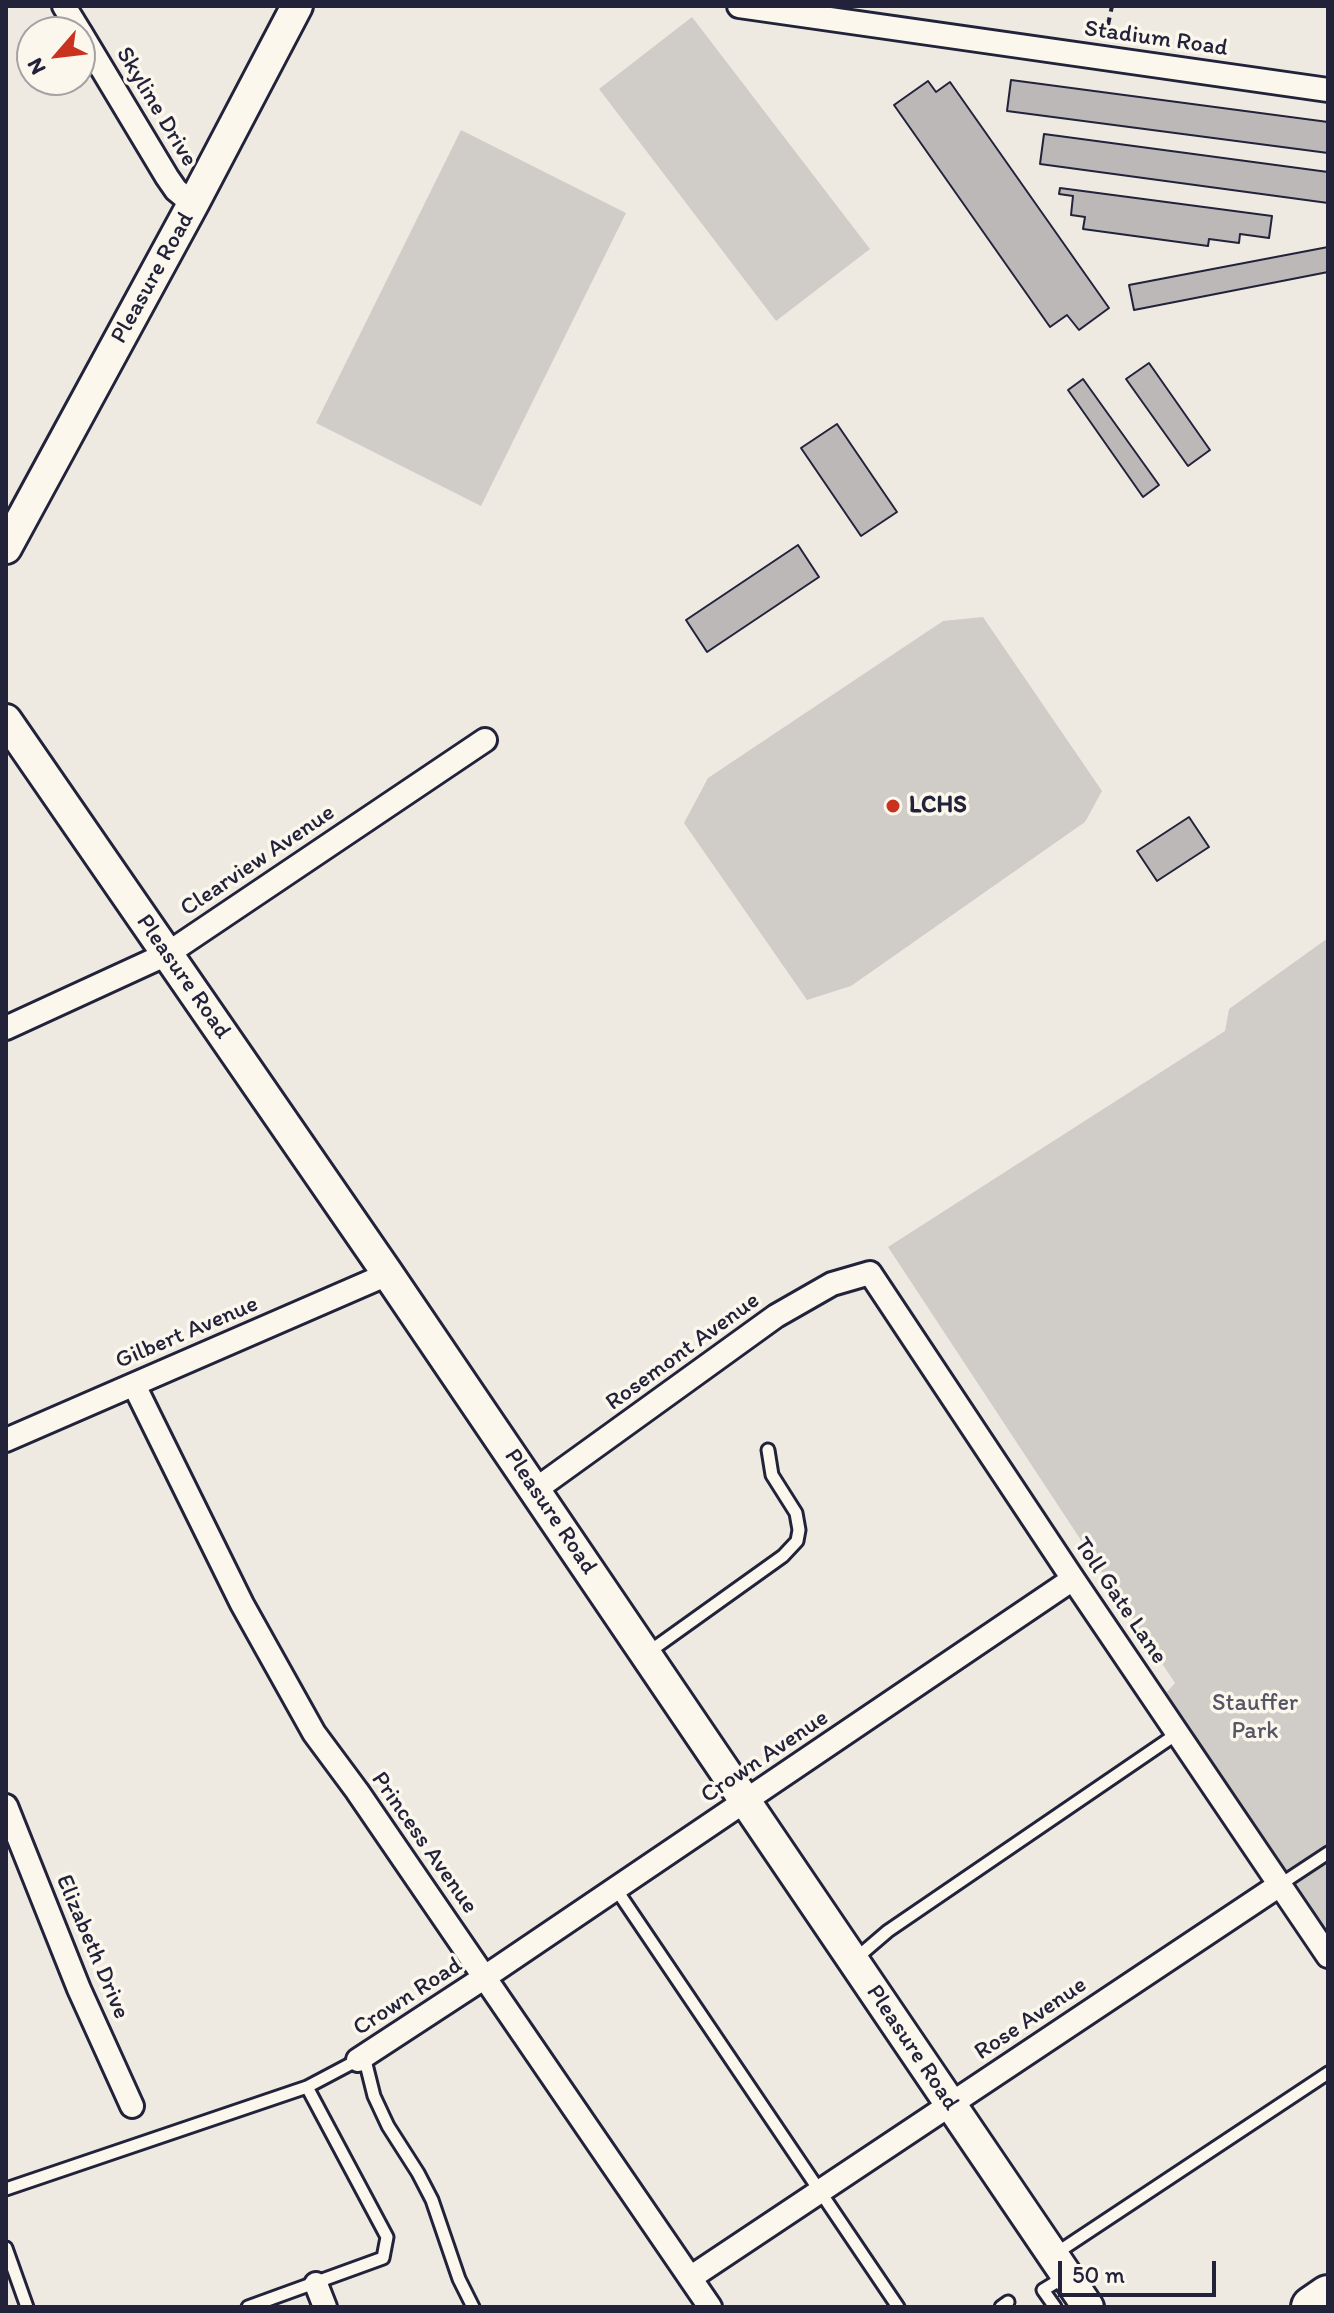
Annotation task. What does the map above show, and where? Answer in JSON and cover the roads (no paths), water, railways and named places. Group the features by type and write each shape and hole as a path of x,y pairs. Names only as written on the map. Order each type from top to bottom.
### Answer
{"highway":[{"path":"1312,2307 1328,2296"}],"street":[{"name":"Pleasure Road","path":"6,548 297,6"},
{"name":"Stadium Road","path":"739,6 1328,90"},
{"name":"Skyline Drive","path":"96,59 167,177 176,190 193,204"},
{"name":"Pleasure Road","path":"6,720 388,1274 1088,2307"},
{"name":"Clearview Avenue","path":"8,1024 167,954 485,740"},
{"name":"Rosemont Avenue","path":"535,1490 776,1316 832,1284 870,1273"},
{"name":"Toll Gate Lane","path":"870,1273 1328,1956"},
{"name":"Gilbert Avenue","path":"6,1440 388,1274"},
{"name":"Princess Avenue","path":"134,1385 242,1604 314,1733 357,1791 710,2307"},
{"name":"Crown Avenue","path":"485,1977 1073,1579"},
{"name":"Elizabeth Drive","path":"6,1806 79,1989 132,2106"},
{"name":"Rose Avenue","path":"690,2278 1281,1884"},
{"name":"Crown Road","path":"361,2058 485,1977"},
{"path":"316,2284 325,2307"}],"lane":[{"path":"646,1654 783,1556 797,1541 796,1513 772,1475 768,1450"},
{"path":"853,1961 888,1931 1178,1733"},
{"path":"1281,1884 1328,1853"},
{"path":"616,1889 898,2307"},
{"path":"6,2189 307,2087 361,2058 388,2126 432,2200 459,2279 473,2307"},
{"path":"1055,2307 1043,2290 1060,2266 1328,2073"},
{"path":"248,2307 383,2258 387,2237 307,2087"},
{"path":"6,2248 27,2307"}],"place":[{"name":"LCHS","path":"893,806"}],"park label":[{"name":"Stauffer Park","path":"1255,1718"}]}
